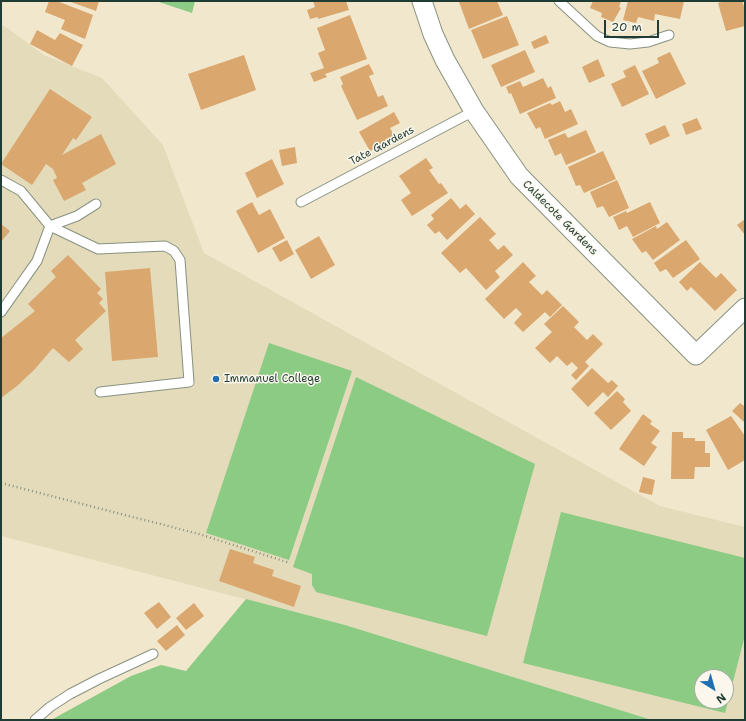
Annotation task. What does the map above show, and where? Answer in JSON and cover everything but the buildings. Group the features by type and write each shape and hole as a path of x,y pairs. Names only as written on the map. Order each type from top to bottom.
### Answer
{"street":[{"name":"Caldecote Gardens","path":"422,1 433,34 445,60 474,111 519,176 696,355 745,308"}],"lane":[{"path":"559,1 597,36 610,42 630,44 648,42 669,35"},
{"name":"Tate Gardens","path":"301,202 474,111"},
{"path":"1,180 21,191 50,226 98,249 166,246 174,251 180,260 189,382 100,392"},
{"path":"1,312 37,261 50,226 77,216 96,204"},
{"path":"35,720 50,707 70,694 153,654"}],"path":[{"path":"1,483 199,534 290,563"}],"shaded area":[{"name":"Immanuel College","path":"3,25 44,55 102,78 163,145 204,253 660,506 745,527 745,720 652,720 345,625 1,536 1,30"}],"green space":[{"path":"156,1 195,1 192,13"},
{"path":"269,343 352,371 289,560 206,533"},
{"path":"356,377 535,464 487,636 316,592 312,585 312,574 293,567"},
{"path":"561,512 745,558 745,635 734,678 734,669 694,669 694,705 523,663"},
{"path":"246,599 345,625 652,720 51,720 131,676 161,665 186,671"},
{"path":"709,709 726,709 725,713"}],"place":[{"name":"Immanuel College","path":"216,379"}]}
